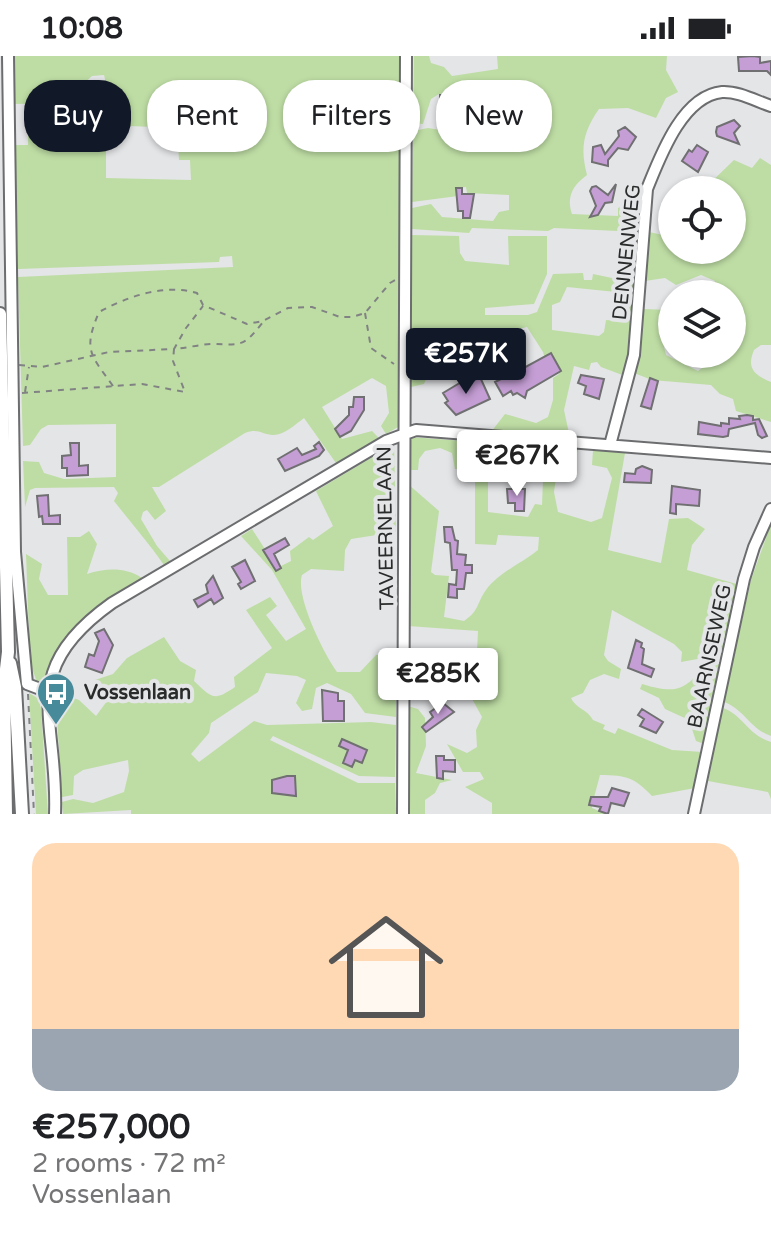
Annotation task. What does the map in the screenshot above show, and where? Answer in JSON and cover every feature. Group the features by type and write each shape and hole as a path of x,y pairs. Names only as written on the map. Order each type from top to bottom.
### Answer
{"main road":[{"path":"0,314 8,652 4,686 6,814"},
{"path":"8,652 15,687 22,814"}],"street":[{"path":"8,56 14,365 20,393 15,552 27,684 48,692"},
{"name":"TAVEERNELAAN","path":"403,814 402,433 406,56"},
{"name":"DENNENWEG","path":"610,445 634,355 647,189 654,172 682,119 692,106 710,95 731,92 771,106"},
{"path":"55,814 48,692 59,654 94,615 402,433 416,430 771,458"},
{"name":"BAARNSEWEG","path":"694,814 744,579 771,509"}],"path":[{"path":"113,386 91,357 90,334 99,312 128,296 166,290 191,291 197,293 203,305 247,324 263,321 288,308 312,307 340,317 365,313 390,283 403,276"},
{"path":"29,366 20,393 142,384 185,392 173,361 174,349 203,305"},
{"path":"365,313 371,348 403,368"},
{"path":"14,365 42,367 109,352 215,344 231,347 248,342 263,321"},
{"path":"27,684 34,814"}],"green space":[{"path":"14,56 402,56 402,80 283,80 283,152 401,152 398,427 386,434 381,426 389,413 386,386 372,378 322,407 342,439 372,431 379,438 336,463 304,418 281,434 245,433 159,487 152,487 166,511 155,520 147,510 141,519 170,561 164,565 114,501 118,493 114,487 35,488 30,490 25,507 23,461 39,462 44,473 64,479 116,477 116,424 48,425 41,429 30,445 23,446 18,277 233,267 232,256 220,257 219,262 18,269 15,145 24,145 24,152 106,152 106,178 191,180 190,160 179,160 178,152 267,152 267,80 147,80 147,127 131,126 131,80 105,80 104,75 92,76 88,80 24,80 24,104 14,104"},
{"path":"414,56 429,56 431,63 444,67 452,76 498,69 497,56 667,56 666,70 678,92 666,98 656,118 628,108 599,109 584,140 587,175 570,197 572,214 618,216 618,208 643,194 639,232 472,228 469,233 412,229 412,208 431,204 442,217 493,221 499,212 509,210 509,195 467,193 466,187 457,188 458,196 412,202 413,152 420,152 420,130 436,129 436,152 552,152 552,80 436,80 436,96 431,99 423,124 420,124 420,80 414,80"},
{"path":"760,158 771,165 771,345 761,345 754,350 751,362 756,374 771,382 771,422 736,411 733,399 720,394 711,385 652,380 634,373 643,309 658,310 658,368 692,368 698,371 702,368 746,368 746,280 713,280 701,275 688,280 665,278 645,281 649,232 658,234 658,264 746,264 746,176 717,176 734,160 752,168"},
{"path":"412,235 459,236 460,253 465,261 509,265 508,236 547,236 547,274 534,304 485,308 485,315 528,315 537,312 553,274 583,273 584,280 592,280 593,274 636,283 631,346 625,376 601,367 597,362 591,363 589,370 574,366 564,410 570,438 491,432 505,414 536,423 548,417 553,400 553,378 559,374 554,365 548,368 543,352 527,327 455,344 464,351 481,351 486,363 465,368 459,360 448,363 433,370 424,384 411,387","holes":["567,287 616,292 622,301 621,321 606,320 604,332 599,336 552,330 552,305 560,302"]},
{"path":"409,437 578,449 575,460 566,459 558,464 554,492 558,512 591,522 602,518 612,478 607,468 592,465 593,450 625,453 608,550 661,563 669,519 688,518 705,529 692,545 687,570 740,585 725,654 681,662 682,652 674,644 612,610 604,655 621,669 619,679 604,674 590,680 583,693 571,698 593,720 605,725 603,729 615,734 618,728 672,750 703,752 695,788 652,796 630,779 600,775 592,808 606,814 492,814 492,803 465,787 484,779 480,772 463,772 447,744 467,753 477,747 476,730 482,717 470,695 452,685 457,669 476,671 478,631 408,626 408,484 439,511 431,572 449,576 444,617 464,621 469,617 491,584 538,550 539,537 498,535 496,545 475,544 475,472 455,469 452,453 440,448 425,451 419,459 418,470 408,470","holes":["488,478 543,480 542,505 535,504 528,517 488,512"]},
{"path":"394,444 396,532 351,539 345,550 344,571 311,569 302,575 301,584 312,625 337,672 360,672 376,655 396,655 396,717 365,713 351,694 327,683 316,688 312,709 302,711 296,703 306,680 266,673 258,692 211,723 209,733 191,754 199,762 254,721 267,725 371,722 396,725 395,777 359,776 273,736 270,740 358,783 395,783 396,814 131,814 131,810 63,814 62,802 73,799 93,803 124,792 129,771 128,760 83,770 74,776 73,795 62,797 56,703 58,692 79,700 96,716 110,697 95,680 113,674 127,658 164,637 180,661 196,670 194,681 205,692 218,696 235,687 234,677 272,648 246,610 270,597 277,606 266,615 286,641 306,629 272,570 241,536 252,529 277,568 291,561 290,551 309,537 313,540 333,526 316,491"},
{"path":"771,524 771,736 724,702 751,580"},
{"path":"89,531 97,544 87,574 115,570 142,578 84,619 64,644 48,678 37,682 30,663 26,554 42,564 39,579 48,595 68,595 67,537 80,537"},
{"path":"723,663 704,744 696,741 689,720 665,709 659,698 640,689 642,684 672,689 681,687 710,667"},
{"path":"29,693 39,699 41,709 48,814 36,814"},
{"path":"407,706 418,709 425,718 426,746 416,773 452,780 440,783 435,793 425,800 425,814 407,814"},
{"path":"723,708 771,742 771,799 768,792 708,781"}],"building":[{"path":"738,57 760,57 760,63 771,61 771,75 767,71 739,71"},
{"path":"734,120 740,126 734,133 739,144 717,136 716,132 717,127"},
{"path":"625,127 636,137 628,150 618,148 608,160 608,166 592,162 593,147 601,145 605,154 619,136 618,131"},
{"path":"697,145 708,152 698,172 682,161 689,150 692,152"},
{"path":"616,184 612,202 605,203 598,215 590,217 596,206 590,191 592,187 596,186 608,195"},
{"path":"456,188 462,188 462,194 474,194 470,218 463,218 463,211 458,211"},
{"path":"506,346 522,369 551,353 561,371 527,391 525,398 517,393 513,395 511,391 503,396 495,382 501,379 488,356"},
{"path":"581,375 604,379 599,399 584,394 586,386 578,383"},
{"path":"480,377 490,399 456,415 445,403 448,401 443,393 463,381 466,385"},
{"path":"650,378 658,381 651,409 641,406"},
{"path":"354,397 364,397 364,410 351,431 340,437 335,429 349,415"},
{"path":"739,416 753,416 753,420 759,419 767,436 762,438 758,435 755,423 729,429 728,436 723,437 698,434 699,422 721,426 721,423 729,424 729,418 740,419"},
{"path":"319,442 324,450 319,456 285,471 278,459 297,448 302,455 316,449 314,446"},
{"path":"70,443 79,443 79,466 88,465 88,475 67,476 67,468 62,468 62,456 71,455"},
{"path":"642,466 652,470 651,483 624,482 625,473 635,474 636,469"},
{"path":"672,486 700,490 699,506 676,504 676,514 670,513"},
{"path":"507,489 525,489 524,511 515,511 515,503 508,503"},
{"path":"48,495 49,516 60,515 60,524 43,524 42,516 39,517 37,496"},
{"path":"444,527 452,527 458,541 457,554 466,555 465,565 472,565 472,573 466,573 464,589 457,589 457,598 448,597 449,584 456,585 457,570 452,570 450,543 445,542"},
{"path":"285,538 289,545 274,554 281,568 276,571 263,550"},
{"path":"245,560 255,581 241,589 238,584 241,582 232,567"},
{"path":"213,576 223,598 214,604 211,599 198,607 194,600 208,593 206,585"},
{"path":"104,629 113,645 102,673 85,667 89,654 94,656 99,641 95,633"},
{"path":"636,640 642,643 644,649 642,664 654,669 651,677 628,668"},
{"path":"322,690 338,693 338,701 344,701 344,721 323,721"},
{"path":"443,703 454,712 426,732 422,727 433,717 430,712"},
{"path":"642,709 663,722 656,733 640,726 644,719 638,715"},
{"path":"342,739 367,750 362,763 355,760 352,767 343,763 348,750 339,746"},
{"path":"436,756 455,760 455,772 443,771 443,779 437,778"},
{"path":"295,776 296,796 272,793 272,780"},
{"path":"612,788 629,793 624,806 611,803 608,814 599,811 601,807 589,805 591,797 608,797"}],"place":[{"name":"Vossenlaan","path":"56,726"}]}
